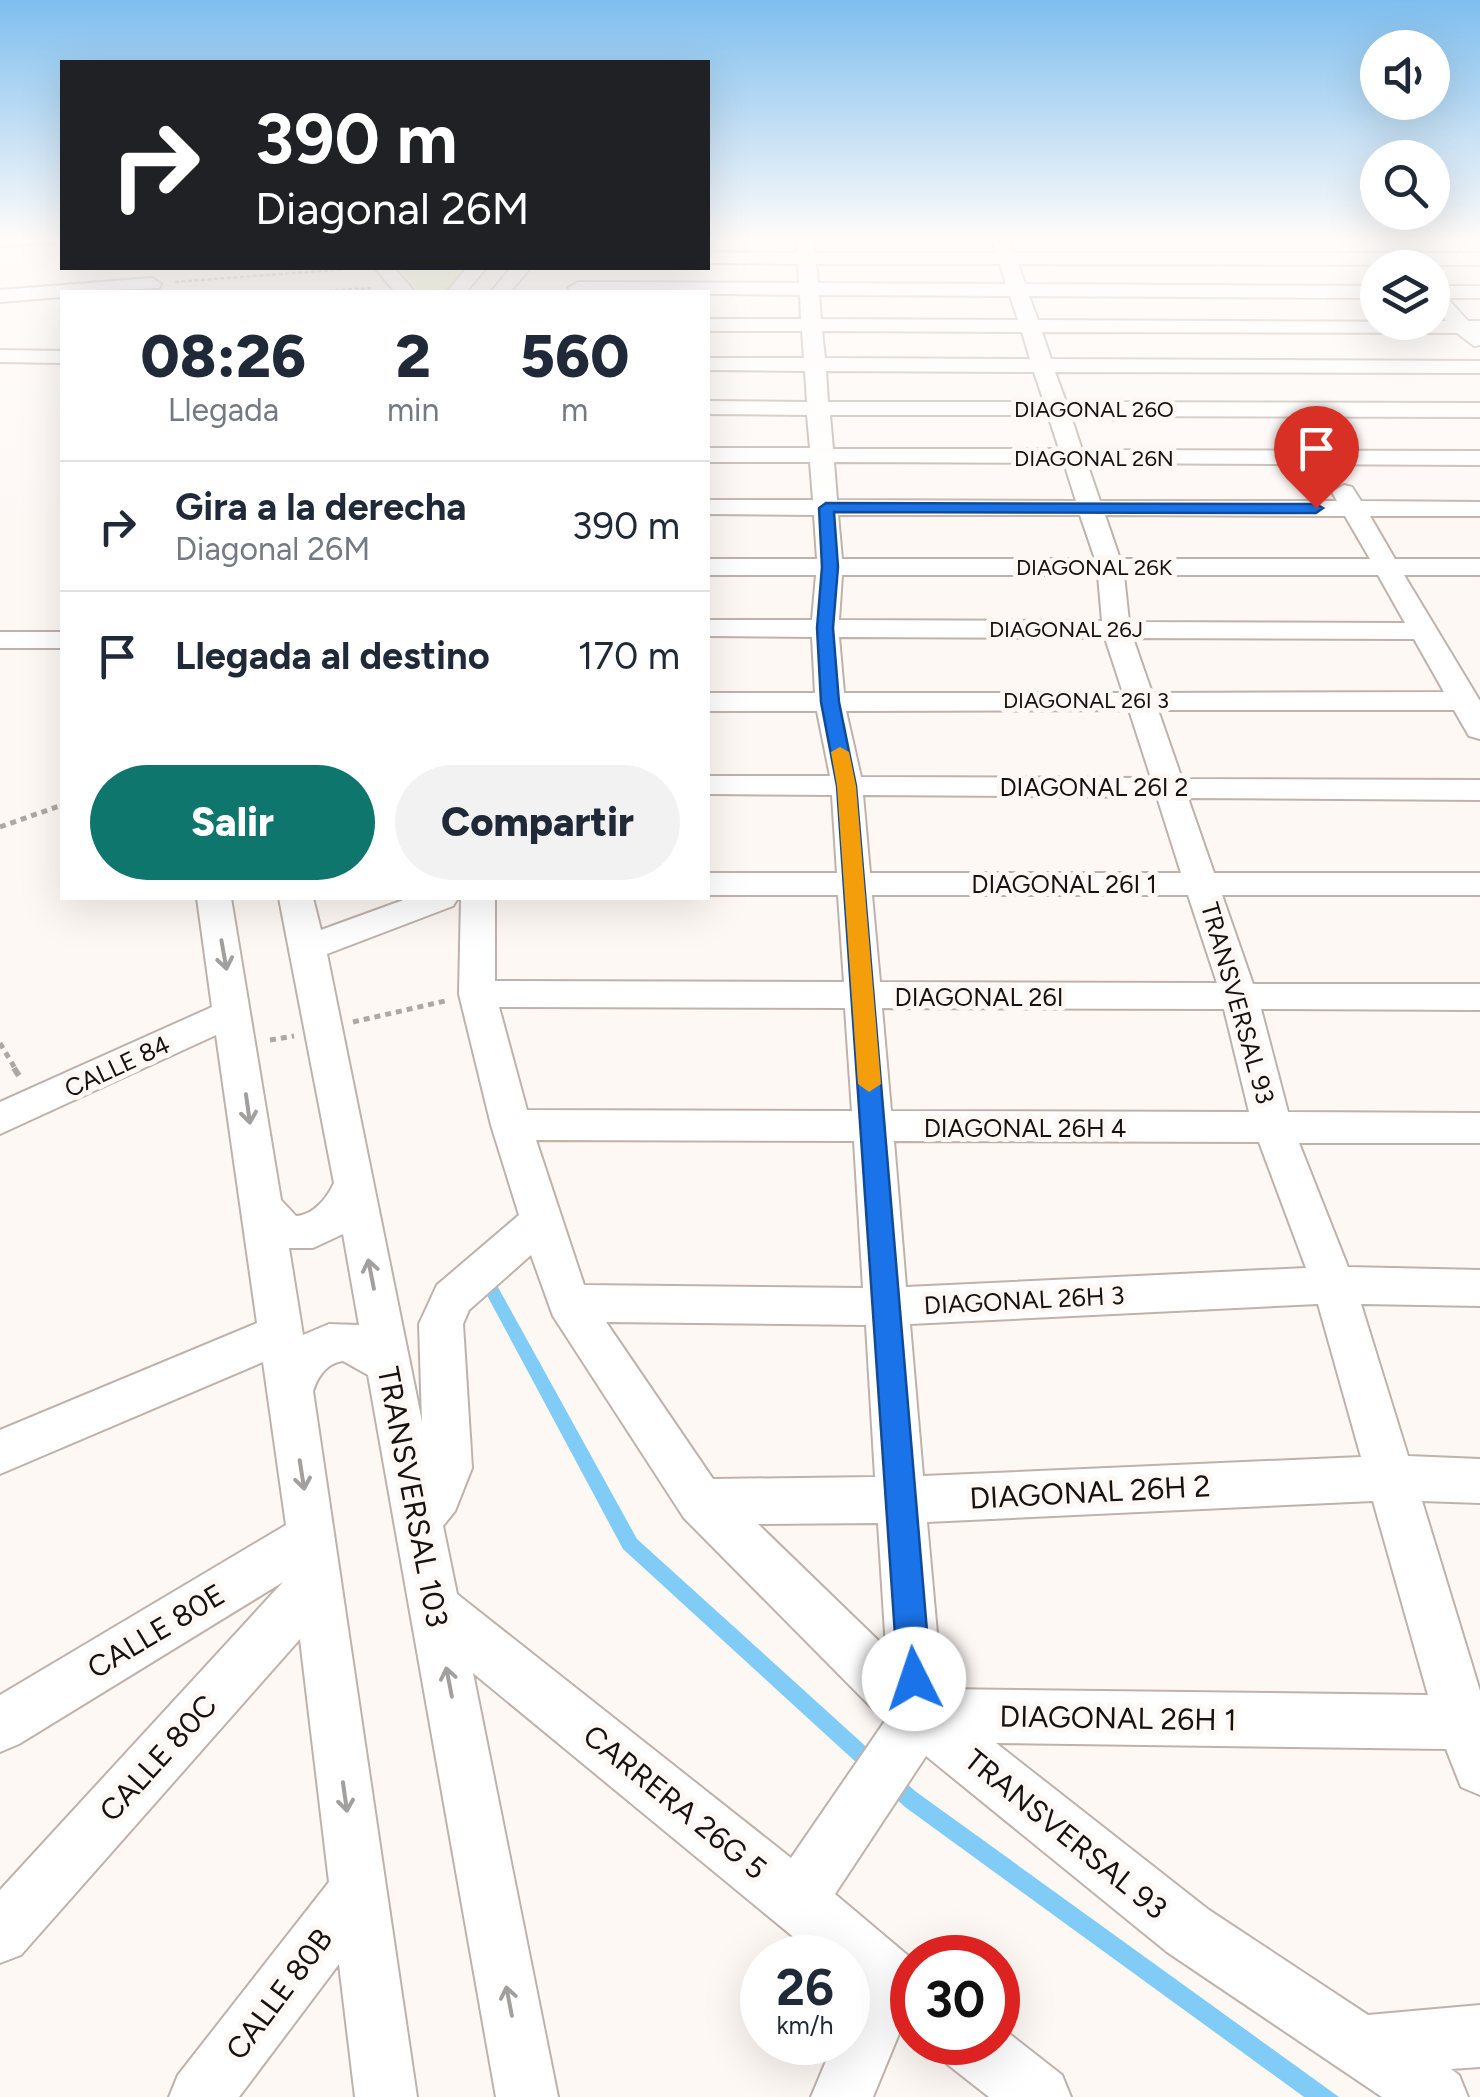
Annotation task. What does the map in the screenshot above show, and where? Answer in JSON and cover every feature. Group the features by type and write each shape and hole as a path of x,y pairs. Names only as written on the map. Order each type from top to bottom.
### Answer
{"street":[{"path":"796,1900 910,1730 901,1500 847,786 830,702 825,628 830,567 813,335"},
{"name":"TRANSVERSAL 93","path":"1033,335 1110,567 1116,629 1239,996 1273,1128 1334,1284 1474,1738"},
{"path":"1249,335 1426,631 1480,730"},
{"path":"0,356 60,357"},
{"path":"710,364 1480,367"},
{"name":"DIAGONAL 26O","path":"710,408 1480,410"},
{"name":"DIAGONAL 26N","path":"710,455 1480,458"},
{"path":"710,507 1480,509"},
{"name":"DIAGONAL 26K","path":"710,567 1480,567"},
{"name":"DIAGONAL 26J","path":"710,628 1426,631"},
{"path":"2,637 60,640"},
{"name":"DIAGONAL 26I 3","path":"710,702 1465,701"},
{"name":"DIAGONAL 26I 2","path":"710,784 1480,790"},
{"name":"DIAGONAL 26I 1","path":"710,884 1480,884"},
{"path":"214,900 315,1560 386,2097"},
{"name":"TRANSVERSAL 103","path":"296,900 527,2097"},
{"path":"308,948 436,900"},
{"name":"TRANSVERSAL 93","path":"478,900 477,994 511,1124 568,1303 701,1502 910,1730 1188,1931 1437,2097"},
{"name":"DIAGONAL 26I","path":"477,994 1480,996"},
{"name":"CALLE 84","path":"0,1119 234,1012"},
{"name":"DIAGONAL 26H 4","path":"511,1124 1480,1128"},
{"path":"262,1206 268,1218 283,1229 312,1231 341,1213 354,1183"},
{"path":"418,1520 438,1496 448,1468 441,1324 452,1298 542,1220"},
{"name":"DIAGONAL 26H 3","path":"568,1303 886,1306 1334,1284 1480,1288"},
{"path":"0,1452 282,1333"},
{"path":"289,1393 302,1361 311,1352 330,1344 364,1345 388,1365"},
{"name":"DIAGONAL 26H 2","path":"701,1502 901,1500 1392,1478 1480,1481"},
{"name":"CALLE 80E","path":"0,1725 315,1560"},
{"name":"CALLE 80C","path":"0,1934 315,1560"},
{"name":"CARRERA 26G 5","path":"435,1608 890,1981"},
{"name":"DIAGONAL 26H 1","path":"910,1730 1474,1738"},
{"name":"CALLE 80B","path":"200,2097 358,1891"},
{"path":"842,2097 890,2010"},
{"path":"1362,2046 1480,2036"},
{"path":"999,2065 1040,2097"}],"path":[{"path":"0,827 60,806"},
{"path":"0,1042 36,1103"}],"water":[{"path":"494,1280 637,1539 915,1791 1339,2097 1304,2097 905,1807 623,1549 482,1286"}],"slow traffic":[{"path":"840,752 847,786 869,1084"}],"route":[{"path":"914,1679 847,786 830,702 825,628 830,567 826,508 1316,508"}]}
